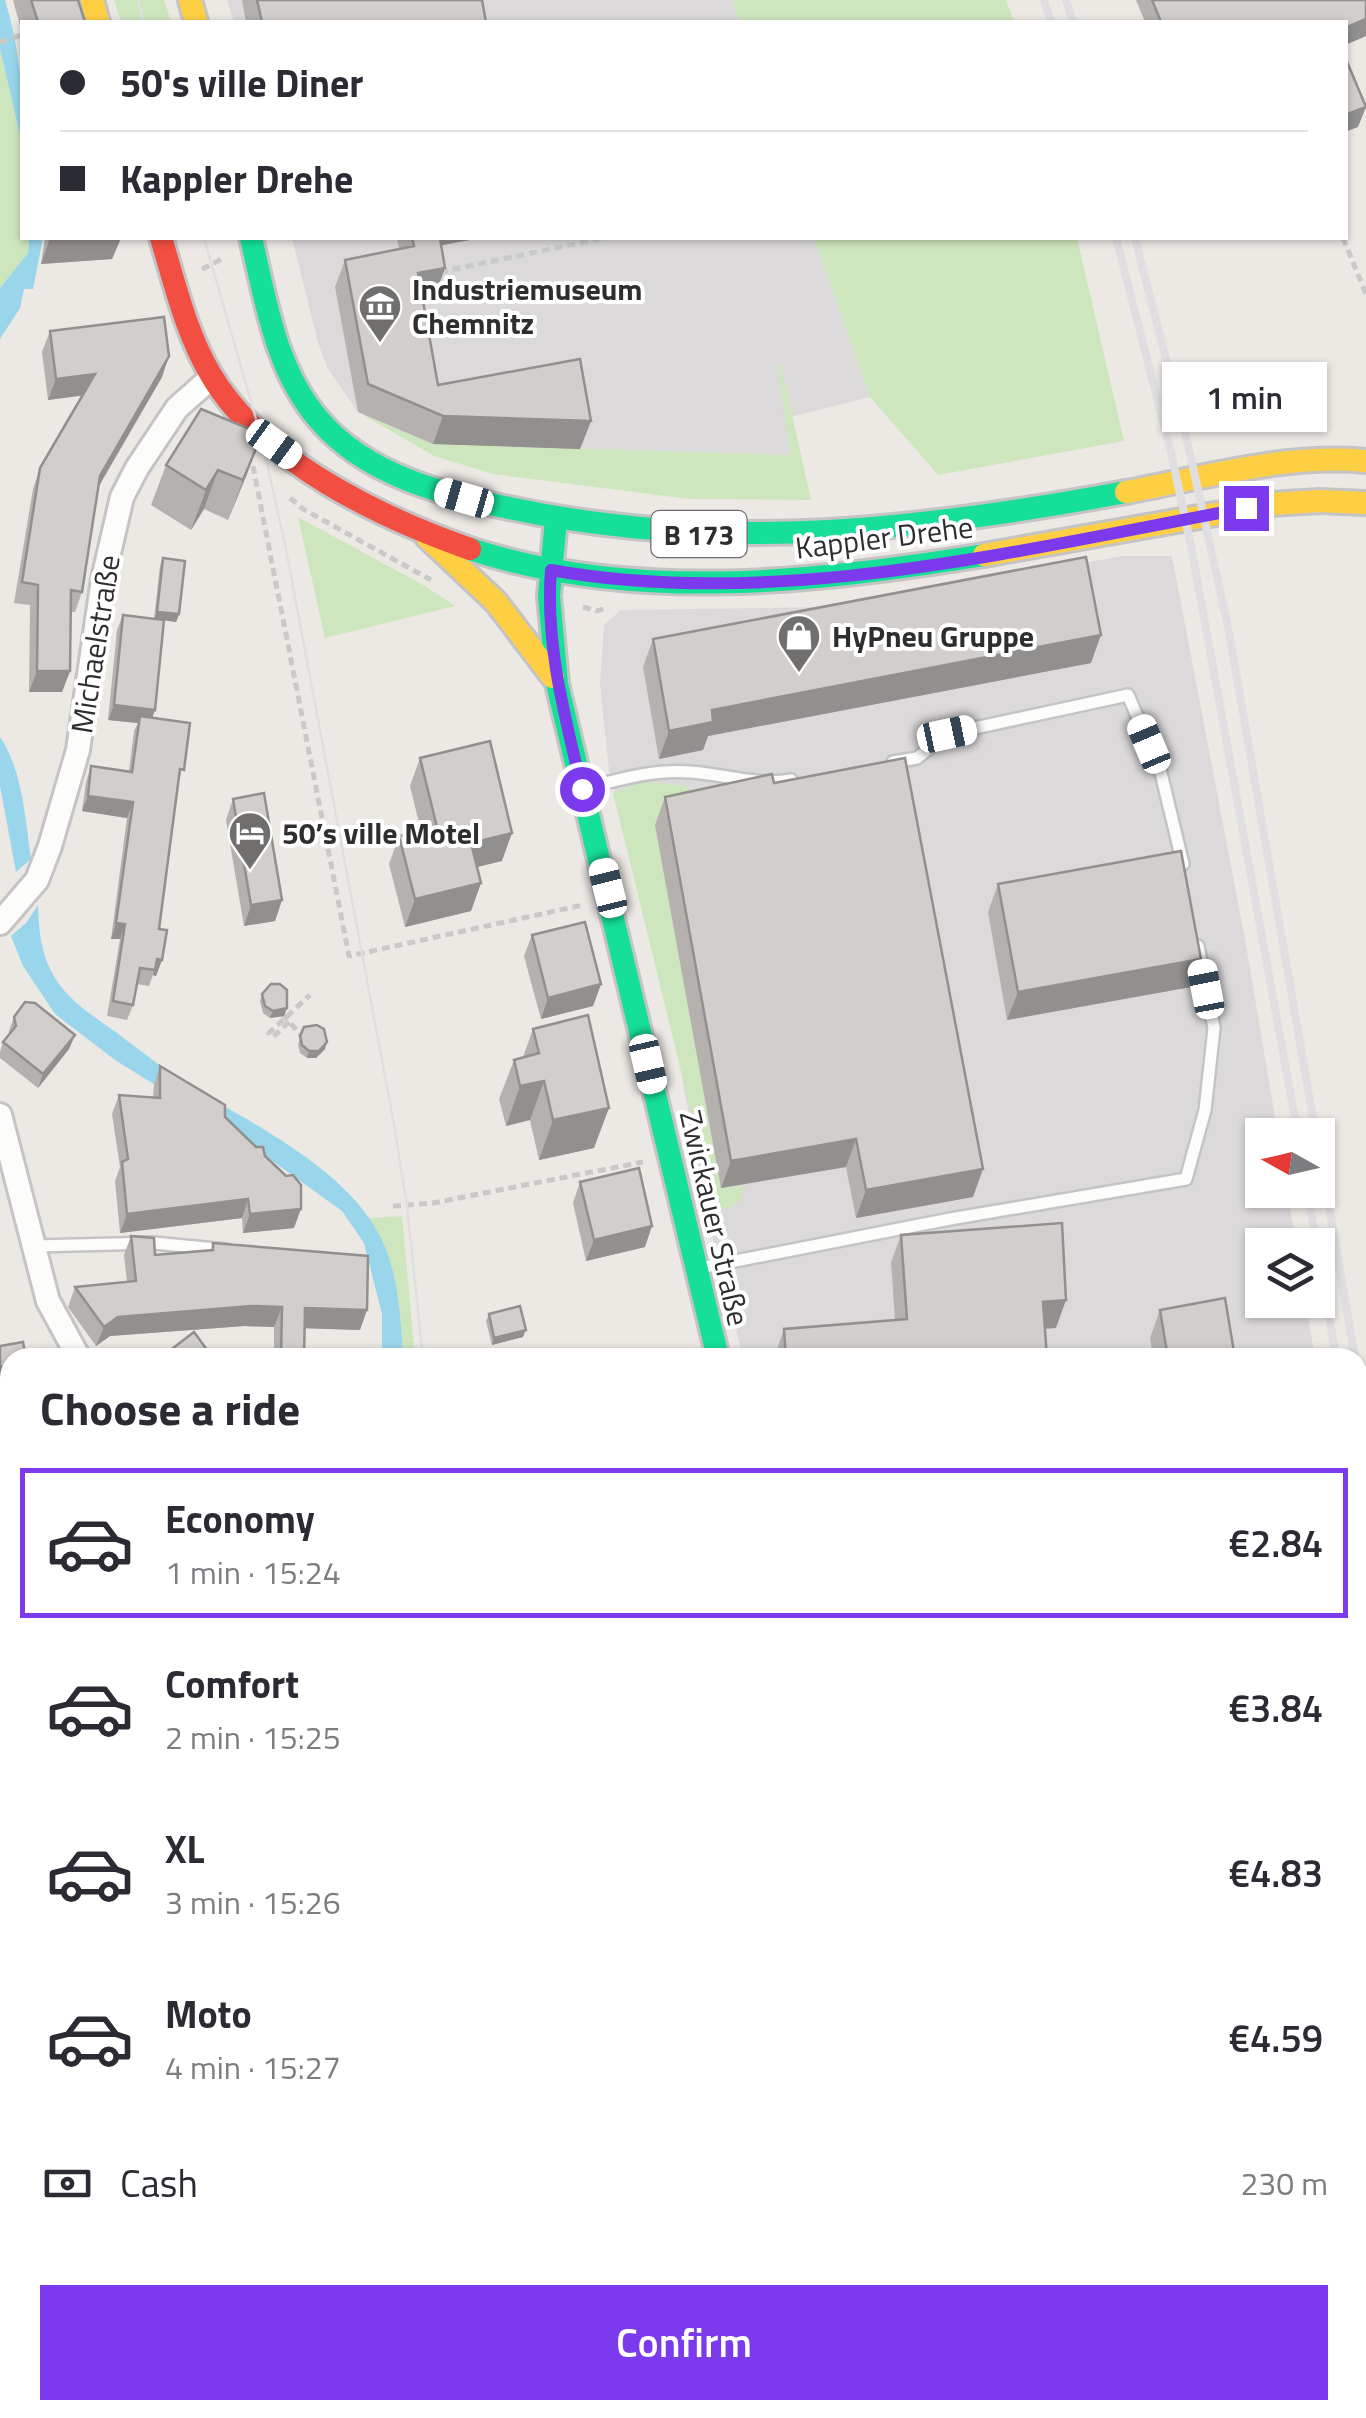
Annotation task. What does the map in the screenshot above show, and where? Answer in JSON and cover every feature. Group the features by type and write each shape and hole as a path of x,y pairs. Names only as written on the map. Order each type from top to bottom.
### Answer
{"main road":[{"name":"Zwickauer Straße","path":"163,240 191,332 212,378 240,414 345,494 413,526 463,568 514,621 557,684"},
{"name":"B 173","path":"252,240 282,358 305,404 322,424 348,447 395,476 502,509 556,519"},
{"name":"Kappler Drehe","path":"556,519 686,534 840,541 1303,460 1366,461"},
{"name":"Kappler Drehe","path":"413,526 472,550 551,570 600,578 674,582 968,558 1246,508 1300,501 1366,503"},
{"name":"Zwickauer Straße","path":"556,519 549,596 557,684 716,1348"}],"street":[{"name":"Michaelstraße","path":"0,922 37,880 78,750 103,579 122,497 177,408 212,378"},
{"path":"0,1115 48,1300 74,1348"}],"lane":[{"path":"882,764 917,758 947,734 1128,695 1160,769 1184,874"},
{"path":"582,789 632,775 688,771 775,783 810,777"},
{"path":"696,1268 1186,1179 1205,1110 1214,1028 1196,931"},
{"path":"35,1246 154,1243 244,1251"}],"path":[{"path":"432,273 594,240"},
{"path":"1344,240 1366,294"},
{"path":"240,414 350,956 610,899"},
{"path":"289,1022 273,1037 269,1033 310,995"},
{"path":"282,1014 302,1036"},
{"path":"393,1206 433,1203 670,1156"}],"shaded area":[{"path":"227,0 733,0 739,20 233,20"},
{"path":"292,240 816,240 870,397 787,418 792,455 433,444 358,412 328,369"},
{"path":"1123,556 1172,556 1275,1118 1245,1118 1245,1208 1290,1208 1293,1228 1245,1228 1245,1318 1308,1318 1313,1348 741,1348 711,1232 661,966 609,770 600,685 604,625 621,610 830,607"}],"green space":[{"path":"114,0 164,0 170,20 120,20"},
{"path":"732,0 1006,0 1013,20 739,20"},
{"path":"0,49 20,134 20,240 29,240 28,253 0,288"},
{"path":"815,240 1077,240 1124,441 938,475 870,397"},
{"path":"777,365 781,365 811,500 689,499 493,474 434,456 358,412 433,444 791,455"},
{"path":"298,517 425,586 455,606 325,638"},
{"path":"645,781 685,786 695,792 655,826 721,1188 743,1186 742,1199 729,1209 720,1207 710,1189 613,793"},
{"path":"402,1216 414,1348 402,1348 394,1285 384,1250 368,1218"}],"water":[{"path":"0,0 5,0 20,80 20,134 0,49"},
{"path":"29,240 43,240 33,289 24,289 20,308 0,339 0,288 28,253"},
{"path":"0,737 18,780 31,859 16,872 0,786"},
{"path":"38,905 47,963 72,999 176,1077 294,1149 345,1189 381,1238 395,1281 402,1348 382,1348 382,1314 364,1243 342,1211 242,1139 115,1060 55,1014 23,966 11,936"}],"building":[{"path":"31,0 78,0 84,20 37,20"},
{"path":"257,0 482,0 486,20 262,20"},
{"path":"1152,0 1366,0 1366,19 1348,27 1348,20 1160,20"},
{"path":"1348,64 1366,107 1348,114"},
{"path":"412,240 440,240 445,268 418,273 438,385 580,359 591,421 443,416 368,384 345,260 414,246"},
{"path":"164,317 169,356 100,476 82,592 71,590 70,671 37,671 38,585 22,582 40,468 95,374 56,379 50,331"},
{"path":"201,409 262,434 243,480 218,470 206,490 166,465"},
{"path":"1086,557 1101,635 712,710 713,722 669,731 653,639"},
{"path":"163,558 185,561 179,614 157,612"},
{"path":"123,615 164,620 155,710 114,705"},
{"path":"140,716 190,723 184,770 180,769 159,929 167,930 162,960 157,959 155,970 140,968 133,1005 113,1001 125,924 116,923 133,802 88,796 91,766 132,772"},
{"path":"490,741 512,833 471,843 481,883 415,899 399,836 437,827 420,758"},
{"path":"905,758 983,1169 866,1190 856,1139 731,1161 665,797 772,774 774,783"},
{"path":"264,793 282,900 251,905 233,799"},
{"path":"1181,851 1201,959 1018,992 998,884"},
{"path":"585,922 601,984 548,998 532,935"},
{"path":"271,984 280,984 287,990 287,1008 273,1011 265,1006 262,994"},
{"path":"25,1002 35,1003 75,1035 43,1074 3,1042 16,1026 14,1017"},
{"path":"588,1015 609,1108 553,1120 544,1081 520,1086 514,1060 539,1053 533,1029"},
{"path":"317,1025 324,1029 327,1042 319,1051 309,1051 300,1036 304,1027"},
{"path":"160,1066 225,1105 225,1117 256,1147 263,1147 265,1156 286,1176 293,1175 301,1185 301,1209 250,1214 248,1199 127,1214 122,1162 128,1159 119,1095 160,1098"},
{"path":"639,1168 652,1226 594,1240 580,1182"},
{"path":"1062,1223 1066,1300 1043,1302 1046,1348 785,1348 784,1329 907,1319 901,1235"},
{"path":"131,1236 154,1238 155,1255 213,1250 213,1243 368,1256 367,1310 305,1308 304,1348 281,1348 282,1307 118,1317 104,1327 75,1287 136,1281"},
{"path":"1225,1298 1233,1348 1166,1348 1160,1310"},
{"path":"520,1306 526,1330 494,1338 489,1314"},
{"path":"194,1332 206,1348 173,1348"},
{"path":"23,1342 24,1348 0,1348"}],"tram line":[{"path":"138,0 143,20"},
{"path":"205,240 260,433 285,544 393,1119 422,1348"}],"railway":[{"path":"1044,0 1050,20"},
{"path":"1066,0 1072,20"},
{"path":"1117,240 1191,546 1295,1118"},
{"path":"1136,240 1189,449 1229,632 1313,1118"},
{"path":"1310,1208 1314,1228"},
{"path":"1329,1208 1353,1348"},
{"path":"1329,1318 1334,1348"}],"traffic: fast":[{"path":"251,240 274,334 305,401 339,440 360,455 432,489 587,522 741,533 894,526 1126,492"},
{"path":"556,519 549,596 557,684 716,1348"},
{"path":"470,549 596,577 661,582 791,579 984,555"}],"traffic: slow":[{"path":"92,0 97,20"},
{"path":"190,0 195,20"},
{"path":"1126,492 1306,460 1366,461"},
{"path":"984,555 1272,504 1366,503"},
{"path":"427,537 496,602 553,677"}],"traffic: jam":[{"path":"162,240 202,359 233,406 260,434 291,459 362,503 470,549"}],"place":[{"name":"Industriemuseum Chemnitz","path":"380,344"},
{"name":"HyPneu Gruppe","path":"799,674"},
{"name":"50’s ville Motel","path":"250,871"}],"route":[{"path":"582,789 557,684 549,596 551,570 600,578 674,582 826,579 1246,508"}]}
